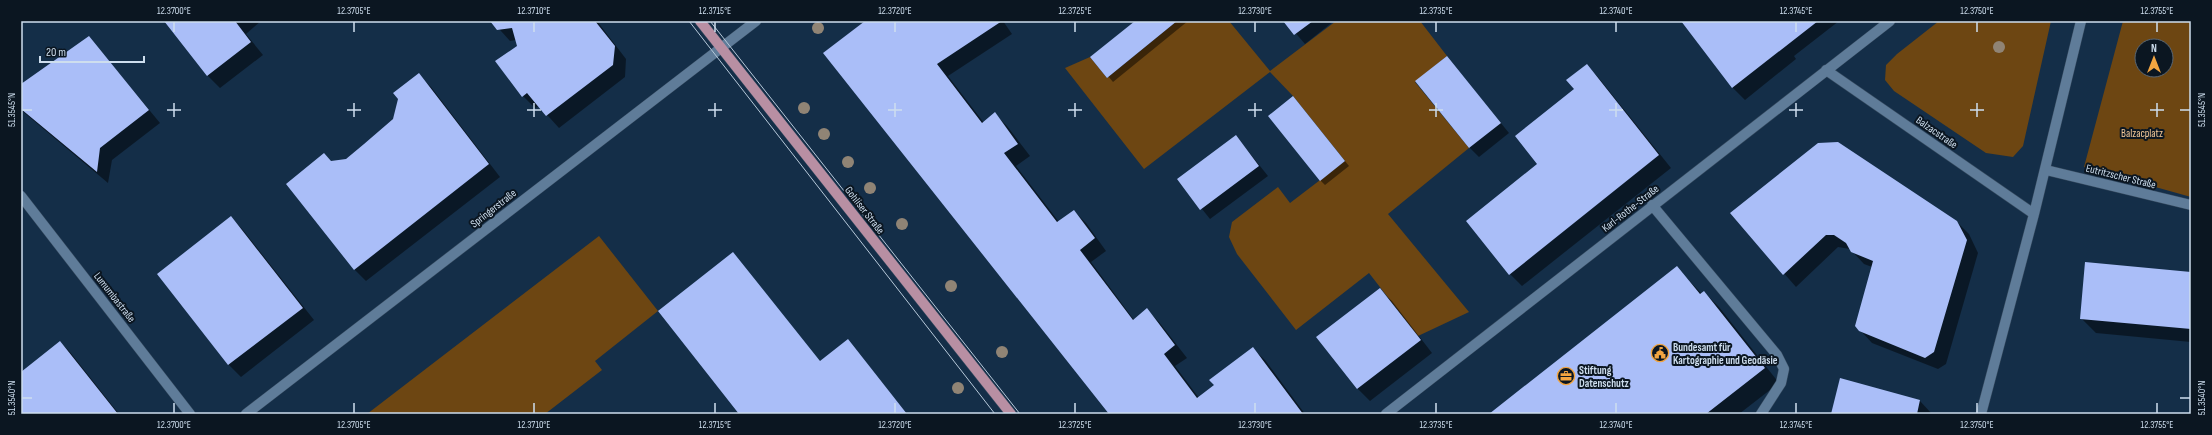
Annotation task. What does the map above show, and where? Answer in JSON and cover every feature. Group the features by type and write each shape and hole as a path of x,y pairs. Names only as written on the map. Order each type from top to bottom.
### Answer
{"main road":[{"name":"Gohliser Straße","path":"700,21 1011,414"}],"street":[{"name":"Springerstraße","path":"246,414 756,21"},
{"name":"Karl-Rothe-Straße","path":"1387,414 1652,205 1890,21"},
{"path":"1981,414 2046,170 2081,21"},
{"name":"Balzacstraße","path":"1826,70 2034,214"},
{"name":"Eutritzscher Straße","path":"2046,170 2191,205"},
{"name":"Lumumbastraße","path":"21,196 190,414"},
{"path":"1652,205 1777,355 1784,369 1781,383 1761,414"}],"green space":[{"path":"1177,21 1229,21 1270,71 1336,21 1420,21 1447,56 1415,82 1469,148 1388,214 1469,312 1418,336 1369,273 1296,330 1237,254 1229,237 1232,222 1278,187 1290,203 1345,161 1293,96 1270,72 1144,169 1065,68 1090,57 1107,78"},
{"path":"1939,21 2051,21 2023,146 2013,157 1986,153 1894,91 1885,80 1886,65 1897,54"},
{"name":"Balzacplatz","path":"2123,21 2191,21 2191,197 2084,167"},
{"path":"599,236 658,311 595,361 602,370 545,414 367,414"}],"building":[{"path":"164,21 235,21 251,42 207,76"},
{"path":"490,21 595,21 615,46 613,65 546,116 527,93 522,97 495,61 517,46 512,28 497,30"},
{"path":"865,21 1002,21 937,64 982,123 995,112 1018,144 1004,153 1057,222 1074,210 1095,238 1080,250 1133,320 1147,308 1175,345 1164,354 1197,398 1214,385 1209,380 1253,347 1303,414 1109,414 823,53"},
{"path":"1135,21 1177,21 1107,78 1090,57"},
{"path":"1283,21 1313,21 1294,35"},
{"path":"1681,21 1818,21 1732,88"},
{"path":"89,36 149,110 100,148 97,172 21,109 21,84"},
{"path":"1447,56 1501,123 1469,148 1415,81"},
{"path":"1587,64 1659,155 1509,275 1466,221 1537,164 1515,136 1574,89 1566,80"},
{"path":"419,73 489,164 354,270 286,184 324,153 331,161 346,159 364,144 393,119 398,99 393,93"},
{"path":"1293,96 1345,161 1320,181 1268,116"},
{"path":"1236,135 1259,166 1200,210 1177,179"},
{"path":"1838,142 1957,221 1967,240 1934,352 1925,358 1859,331 1855,326 1873,261 1851,252 1846,243 1834,235 1826,235 1783,275 1730,213 1818,143"},
{"path":"231,216 303,308 228,365 157,274"},
{"path":"733,252 820,361 848,339 907,414 739,414 658,311"},
{"path":"2085,262 2191,272 2191,329 2080,319"},
{"name":"Bundesamt für Kartographie und Geodäsie","path":"1677,266 1700,294 1704,291 1765,368 1706,414 1489,414"},
{"path":"1380,288 1421,340 1357,389 1316,337"},
{"path":"60,341 118,414 21,414 21,372"},
{"path":"1840,378 1920,400 1917,414 1831,414"}],"tram line":[{"path":"689,21 995,414"},
{"path":"710,21 1020,414"}],"place":[{"name":"Bundesamt für Kartographie und Geodäsie","path":"1660,353"},
{"name":"Stiftung Datenschutz","path":"1566,376"}]}
